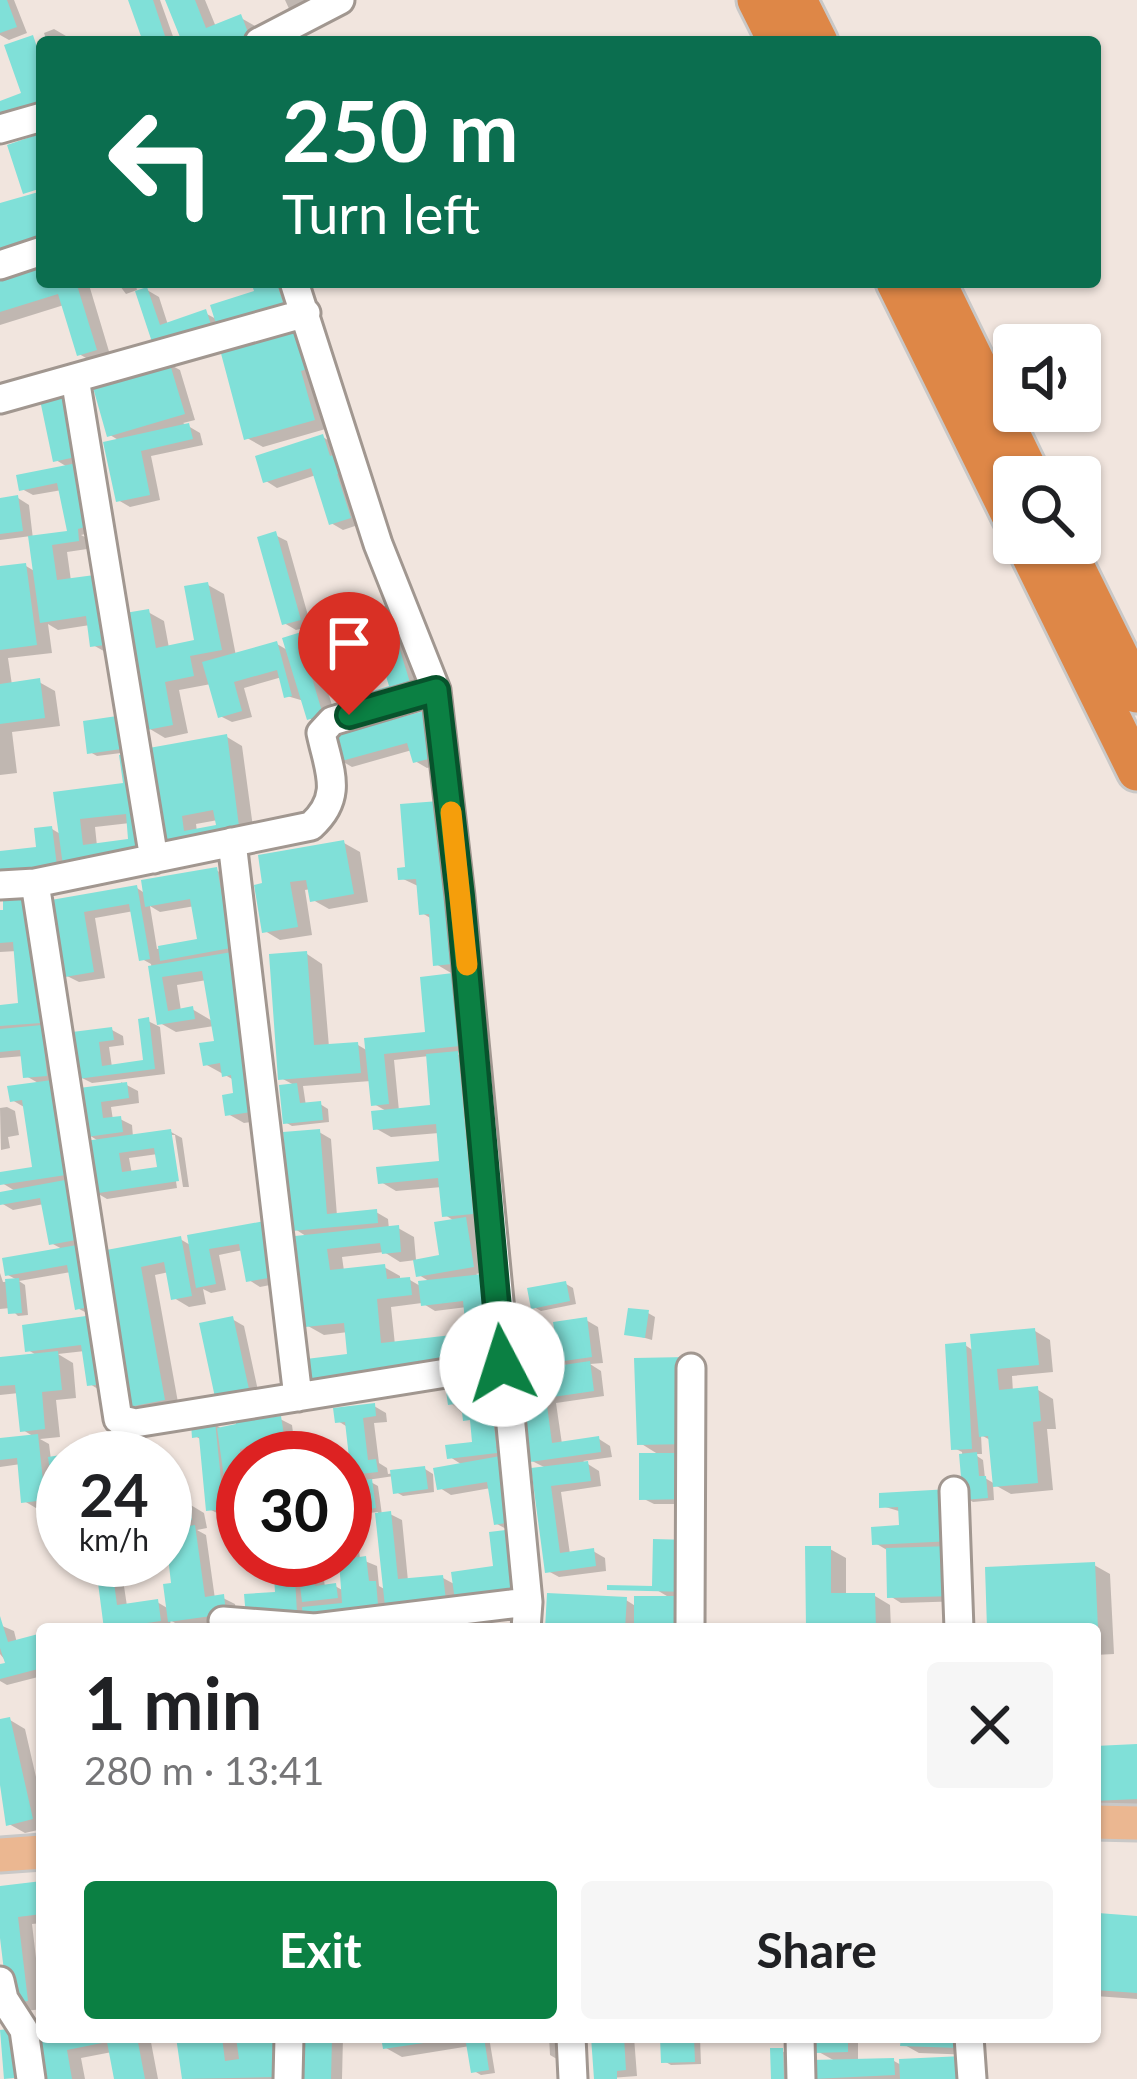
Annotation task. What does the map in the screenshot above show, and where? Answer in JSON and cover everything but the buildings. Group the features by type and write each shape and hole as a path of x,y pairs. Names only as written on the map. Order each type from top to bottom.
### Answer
{"highway":[{"path":"758,0 775,36"},
{"path":"797,0 815,36"},
{"path":"899,288 993,478"},
{"path":"939,288 1021,456"},
{"path":"1035,564 1137,771"},
{"path":"1074,564 1137,693"}],"main road":[{"path":"1101,1822 1137,1823"},
{"path":"0,1855 36,1852"}],"street":[{"path":"271,36 340,0"},
{"path":"0,129 36,119"},
{"path":"0,265 36,253"},
{"path":"296,288 378,544 436,690 460,896 527,1616 403,1623"},
{"path":"0,399 306,313"},
{"path":"75,378 154,859"},
{"path":"0,886 35,883 311,826 324,814 334,792 321,733 332,721 436,690"},
{"path":"232,842 298,1397"},
{"path":"35,883 118,1419 135,1423 502,1364"},
{"path":"690,1623 691,1368"},
{"path":"954,1491 959,1623"},
{"path":"223,1621 249,1623"},
{"path":"0,1981 4,1999 24,2030 31,2079"},
{"path":"288,2079 289,2043"},
{"path":"571,2043 573,2079"},
{"path":"800,2043 801,2079"},
{"path":"969,2043 972,2079"}],"slow traffic":[{"path":"451,812 467,965"}],"route":[{"path":"349,715 436,690 460,896 502,1364"}]}
